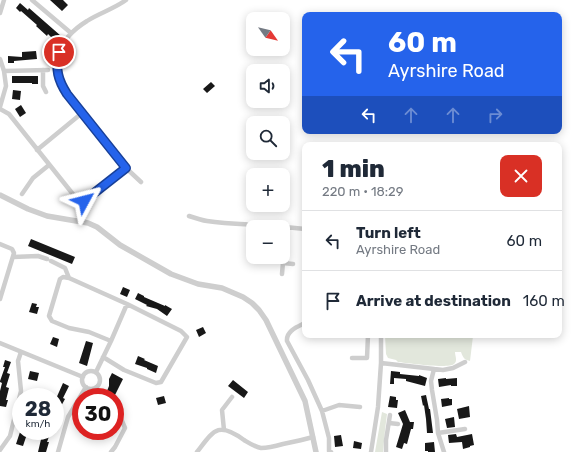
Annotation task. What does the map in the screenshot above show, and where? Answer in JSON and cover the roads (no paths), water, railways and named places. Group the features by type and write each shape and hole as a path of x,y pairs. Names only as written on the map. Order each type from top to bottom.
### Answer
{"street":[{"path":"0,13 4,0"},
{"path":"32,0 71,33"},
{"path":"126,0 88,20 71,33 59,52 57,70 62,86 67,94 126,168 141,182"},
{"path":"0,59 4,71 6,86 0,108 9,114 79,201 84,201 126,168"},
{"path":"43,70 43,86 46,92"},
{"path":"4,71 48,70"},
{"path":"37,150 82,113"},
{"path":"22,194 33,178 49,165"},
{"path":"0,195 28,209 47,216 88,222 120,245 171,274 198,284 222,288 243,297 252,303 266,320 300,389 306,405 316,452"},
{"path":"188,216 205,221 246,224"},
{"path":"290,228 302,229"},
{"path":"0,244 12,249 14,253 0,299"},
{"path":"13,257 38,256 49,260 65,268 69,278"},
{"path":"282,274 283,264"},
{"path":"103,357 124,370 156,383 161,382 187,337 180,331 127,304 69,278 63,277 60,279 49,316 52,321 69,328 89,332 111,341"},
{"path":"96,372 127,304"},
{"path":"302,325 288,333 286,337 322,411 329,438 329,451 331,452"},
{"path":"352,358 367,358 368,338"},
{"path":"371,452 378,407 381,338"},
{"path":"0,343 83,377"},
{"path":"0,450 10,436 21,390 18,361 21,352"},
{"path":"381,364 443,370 453,368 465,362"},
{"path":"434,369 431,381 432,390 438,433 444,452"},
{"path":"88,372 96,372 99,376 100,382 94,388 86,387 83,383 83,377 88,372"},
{"path":"224,430 222,410 232,397"},
{"path":"322,411 339,405 360,407"},
{"path":"58,452 68,417 72,412"},
{"path":"386,452 386,440 390,415"},
{"path":"389,423 398,424"},
{"path":"438,433 465,429"},
{"path":"197,452 211,434 218,430 230,431 260,450 313,437"},
{"path":"111,452 119,440"}]}
